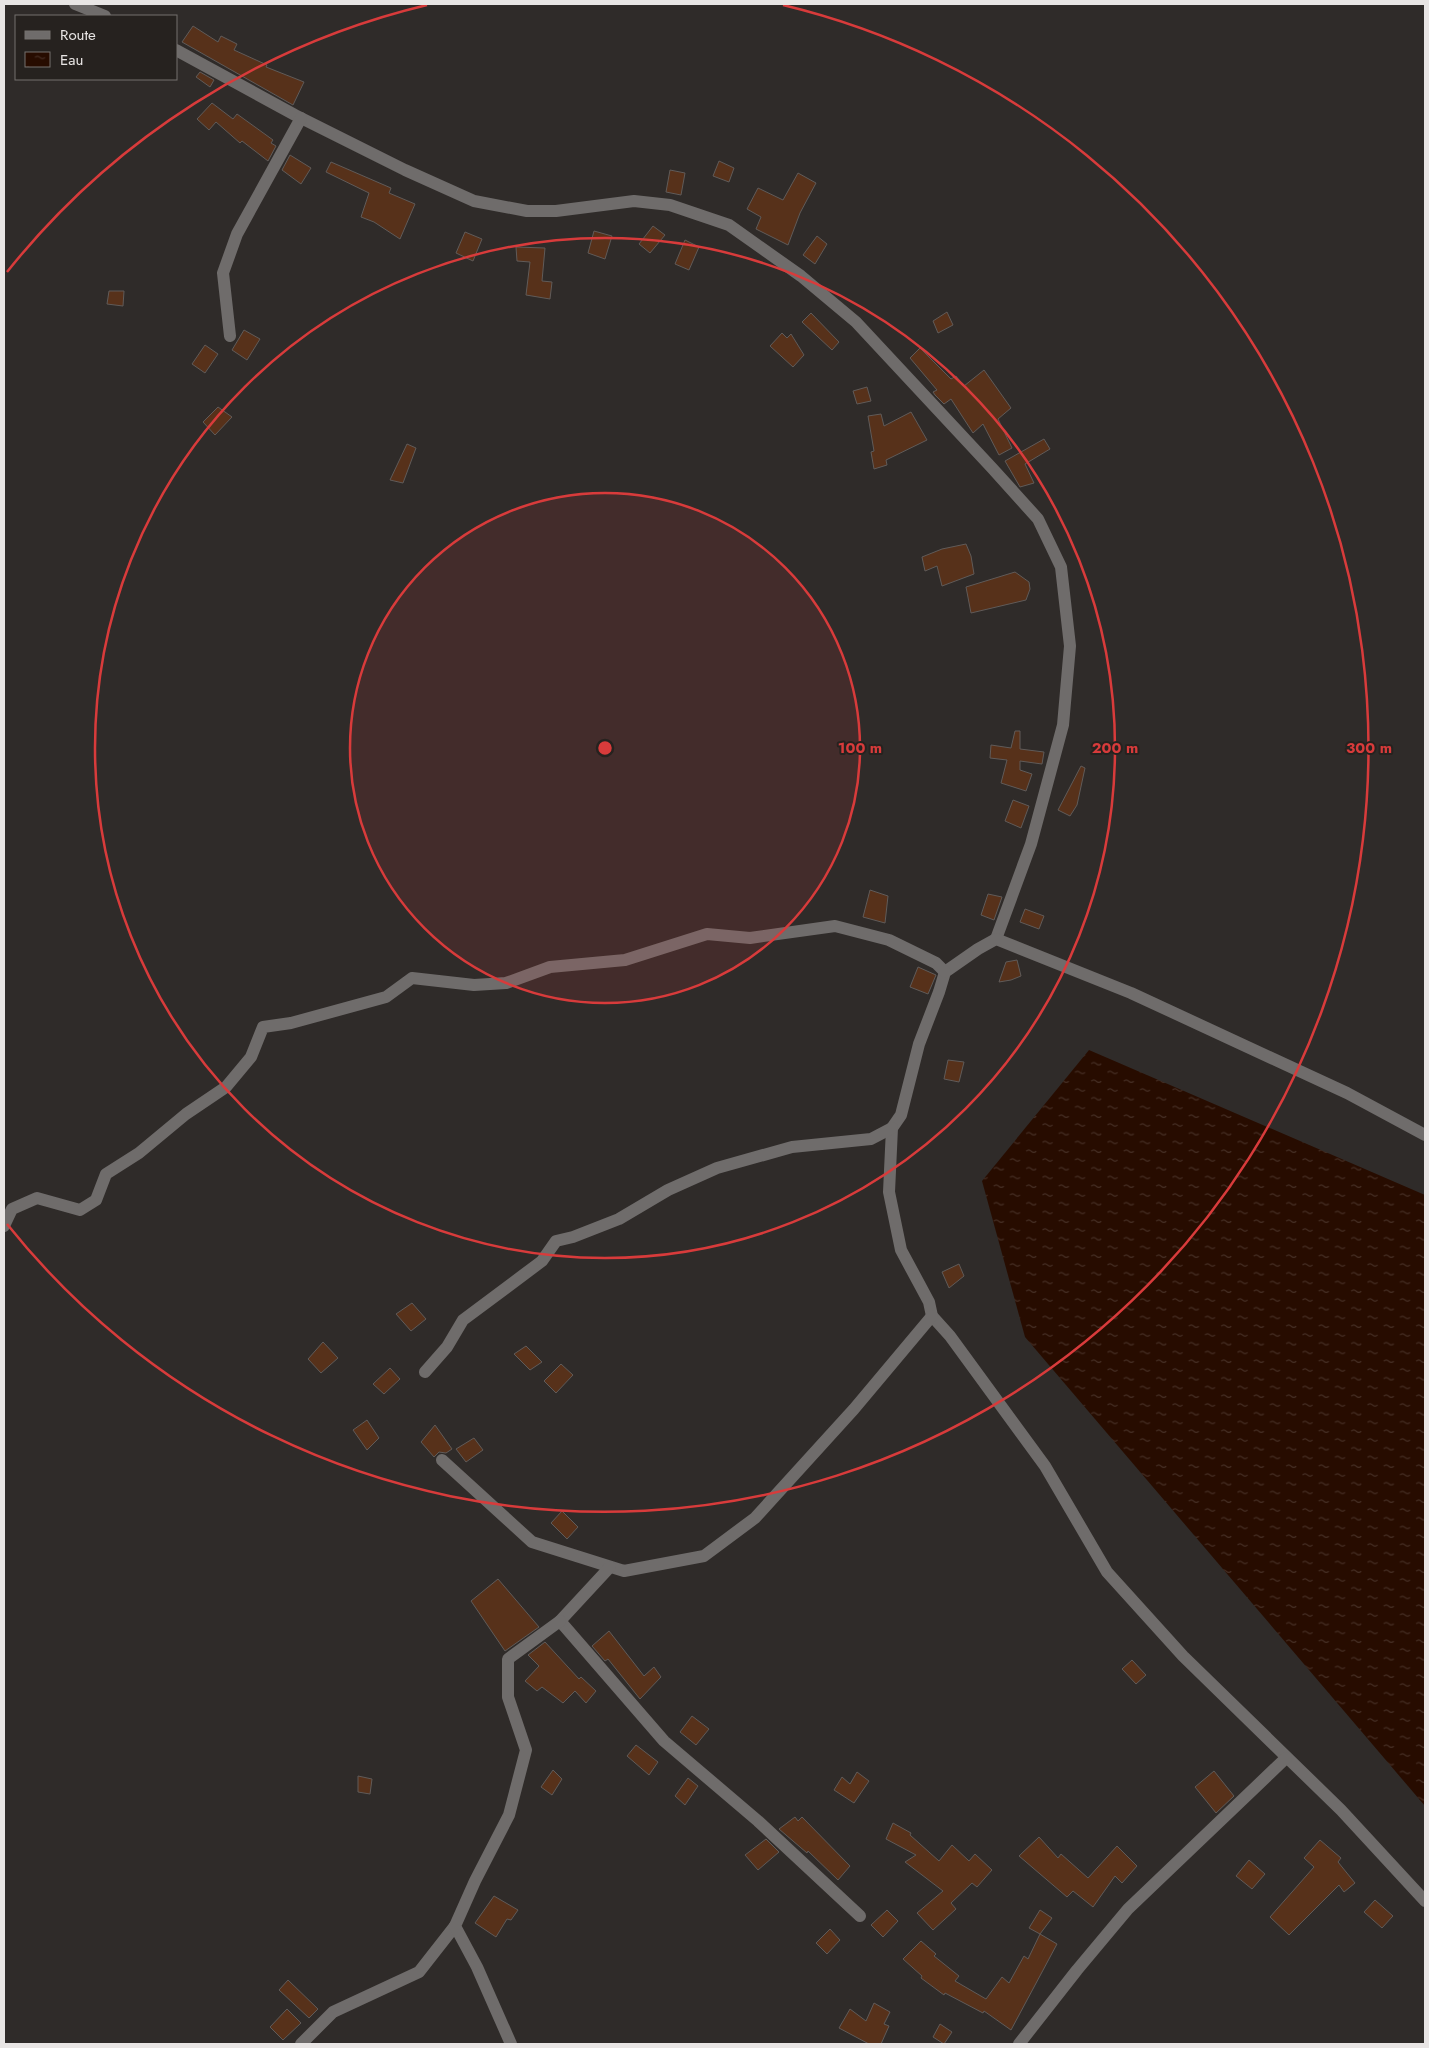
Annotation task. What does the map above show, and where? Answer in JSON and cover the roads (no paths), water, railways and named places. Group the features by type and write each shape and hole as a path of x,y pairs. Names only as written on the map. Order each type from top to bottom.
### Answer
{"street":[{"path":"75,4 102,15"},
{"path":"178,51 302,118 405,170 474,201 527,211 556,212 634,201 670,205 729,225 802,276 856,322 1038,520 1061,567 1070,646 1063,725 1031,844 996,940 945,972 940,992 919,1044 901,1115 892,1128 871,1138 792,1147 717,1168 668,1190 619,1219 573,1237 556,1241 542,1261 463,1320 447,1347 425,1372"},
{"path":"230,336 224,273 237,234 302,118"},
{"path":"4,1226 12,1209 36,1198 80,1210 96,1200 106,1174 139,1153 186,1114 226,1087 251,1057 263,1027 291,1023 386,997 412,978 474,985 506,982 550,966 625,960 707,934 750,938 835,926 889,940 936,963 945,972"},
{"path":"996,940 1131,993 1347,1093 1425,1135"},
{"path":"892,1128 889,1192 901,1250 929,1302 932,1316 950,1336 1045,1466 1107,1572 1183,1656 1341,1810 1425,1901"},
{"path":"442,1460 532,1542 624,1571 704,1556 755,1518 854,1409 932,1316"},
{"path":"301,2044 333,2012 419,1972 455,1926 475,1881 509,1815 526,1750 508,1697 508,1659 560,1621 610,1567"},
{"path":"560,1621 664,1741 758,1820 860,1916"},
{"path":"1019,2044 1128,1909 1286,1758"},
{"path":"455,1926 477,1967 511,2044"}],"water":[{"path":"1089,1050 1425,1195 1425,1806 1025,1337 982,1181"}]}
